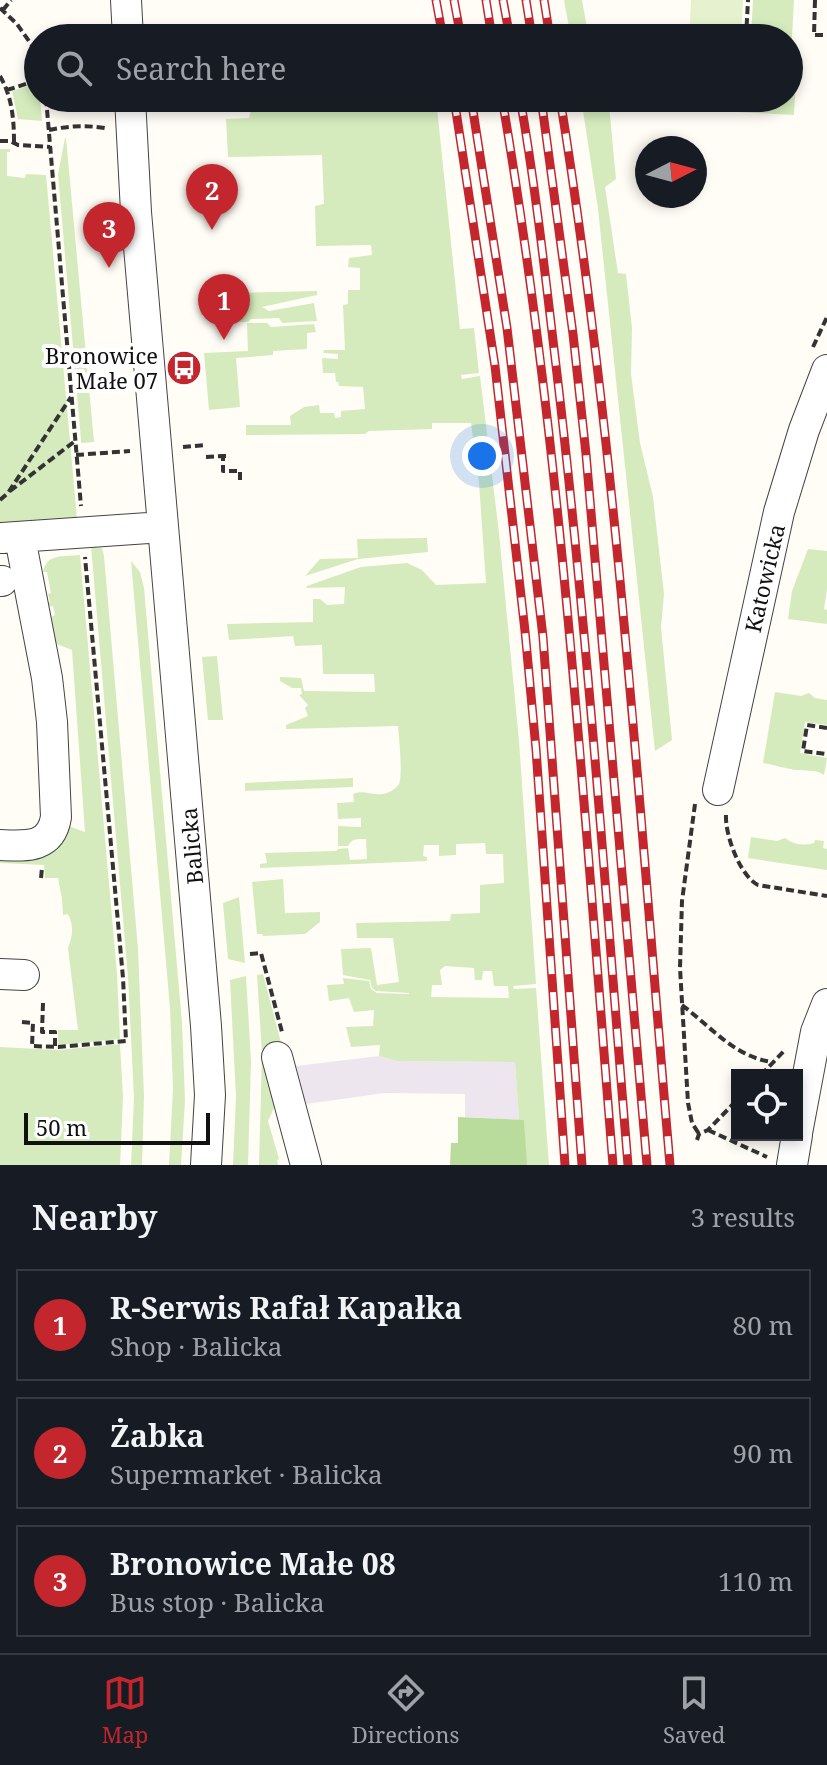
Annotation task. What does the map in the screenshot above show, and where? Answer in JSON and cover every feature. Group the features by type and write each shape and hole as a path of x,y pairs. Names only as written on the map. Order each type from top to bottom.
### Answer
{"street":[{"path":"126,0 127,24"},
{"name":"Balicka","path":"131,112 136,212 206,1026 210,1095 206,1165"},
{"name":"Katowicka","path":"713,803 779,512 804,430 827,370"},
{"path":"0,845 37,844 51,832 56,817 52,722 43,647 10,538 163,527"},
{"path":"803,1102 816,1032 827,1004"},
{"path":"277,1057 306,1165"},
{"path":"784,1163 794,1141"}],"path":[{"path":"11,0 1,9 24,33"},
{"path":"747,24 748,0"},
{"path":"815,0 814,35 827,35"},
{"path":"0,76 7,90 14,123 14,142"},
{"path":"7,90 24,85"},
{"path":"47,112 81,507"},
{"path":"49,130 73,126 99,127"},
{"path":"0,141 50,147"},
{"path":"823,326 827,317"},
{"path":"0,508 71,397"},
{"path":"0,500 75,441"},
{"path":"181,447 205,445"},
{"path":"76,455 127,451"},
{"path":"206,457 224,456 223,471 240,471 240,484"},
{"path":"22,1022 33,1023 32,1046 126,1041 85,551"},
{"path":"827,728 807,725 803,751 827,754"},
{"path":"713,803 751,881 758,885 827,896"},
{"path":"699,1134 692,1123 688,1103 680,968 682,901 713,803"},
{"path":"250,954 261,953 288,1054 277,1057"},
{"path":"43,1003 42,1032 55,1032 55,1047"},
{"path":"682,1005 732,1047 758,1060 773,1062"},
{"path":"767,1069 789,1045"},
{"path":"697,1140 699,1134 708,1130 731,1106"},
{"path":"708,1130 784,1163"}],"shaded area":[{"path":"379,1056 396,1061 515,1062 519,1120 465,1117 465,1094 385,1093 306,1104 296,1066"}],"green space":[{"path":"564,0 582,0 586,24 568,24"},
{"path":"691,0 743,0 742,24 690,24"},
{"path":"753,0 794,0 793,24 752,24"},
{"path":"24,87 24,112 41,112 42,121 18,119 12,91"},
{"path":"250,112 437,112 460,329 474,328 479,373 461,375 462,379 480,376 519,741 536,984 513,986 514,989 536,988 549,1165 526,1165 524,1120 519,1120 515,1062 396,1061 379,1056 380,1045 351,1047 346,1027 373,1026 374,1010 354,1012 349,998 329,1001 327,985 344,984 343,978 369,981 371,989 377,993 409,994 376,991 370,980 343,975 341,949 371,948 377,985 399,982 393,938 357,938 356,923 450,921 451,914 480,913 480,885 504,883 503,854 486,854 485,843 456,844 456,855 439,856 439,845 424,845 423,856 427,857 427,861 260,868 260,864 267,863 265,853 348,848 350,860 367,859 366,839 353,840 348,846 338,846 338,826 361,827 361,818 338,819 337,803 354,802 353,794 383,794 398,786 401,772 398,726 286,729 286,725 308,716 305,708 308,705 299,695 302,694 301,688 292,688 280,681 280,677 301,678 304,691 375,692 374,674 323,674 322,645 295,646 293,636 229,640 227,624 313,622 313,599 320,599 327,605 344,604 345,587 307,586 361,567 407,563 422,570 436,585 486,583 471,423 432,423 432,429 369,431 365,434 246,435 246,425 291,425 290,416 304,407 319,405 320,413 334,413 335,418 341,417 341,411 365,409 363,387 339,386 335,373 323,373 322,358 338,359 338,354 323,353 324,350 345,350 343,305 348,304 348,290 360,290 360,268 348,267 349,258 372,255 371,245 316,246 315,206 324,204 322,155 228,157 226,119 249,118","holes":["445,966 474,968 475,980 482,980 483,971 492,971 494,986 508,986 509,998 431,997 432,985 442,985 440,970"]},
{"path":"583,112 610,112 616,179 605,187 618,273 626,274 632,328 631,374 640,443 653,497 664,594 661,627 672,740 655,751 598,209"},
{"path":"738,112 794,112 794,115"},
{"path":"65,138 94,442 81,443 58,174"},
{"path":"0,149 10,149 7,152 7,176 25,178 26,174 46,175 77,519 0,525"},
{"path":"317,291 317,295 262,307 269,311 314,303 317,321 282,323 279,318 213,322 211,314 201,315 199,294"},
{"path":"247,323 267,323 271,327 314,324 316,332 307,333 307,349 236,358 240,407 209,410 204,353 248,351"},
{"path":"427,538 428,552 358,559 305,576 320,559 358,558 357,539"},
{"path":"91,546 102,548 104,556 138,949 144,1096 142,1165 131,1165 134,1098 128,977"},
{"path":"808,549 827,551 824,609 827,610 827,624 788,619 792,591"},
{"path":"80,555 120,1039 58,1045 58,1030 78,1030 68,948 72,927 68,914 63,915 58,878 45,878 44,865 0,863 0,853 63,824 85,832 72,650 54,643 49,618 55,615 53,606 47,607 46,603 50,602 48,594 51,593 47,572 43,572 52,559"},
{"path":"131,561 140,572 144,588 182,1023 185,1100 181,1165 169,1165 173,1088 170,1008"},
{"path":"217,656 223,720 208,720 202,657"},
{"path":"775,692 801,696 809,693 815,698 827,700 827,725 805,722 800,753 827,758 824,775 763,763"},
{"path":"353,778 353,787 245,791 245,783"},
{"path":"751,837 777,841 785,838 803,845 815,840 824,841 827,870 748,858"},
{"path":"283,879 285,913 320,912 320,922 305,934 257,934 252,882"},
{"path":"239,897 245,963 228,959 223,903"},
{"path":"263,974 284,1054 267,1058 274,1108 268,1121 278,1165 259,1165 262,1054 257,975"},
{"path":"246,976 251,1061 248,1165 233,1165 236,1097 230,980"},
{"path":"120,1044 123,1097 120,1165 0,1165 0,1047 59,1050"},
{"path":"458,1117 524,1120 527,1165 450,1165 451,1143 458,1143"}],"railway":[{"path":"436,0 440,24"},
{"path":"454,0 458,24"},
{"path":"486,0 490,24"},
{"path":"503,0 507,24"},
{"path":"526,0 530,24"},
{"path":"544,0 548,24"},
{"path":"456,112 495,366 525,631 565,1165"},
{"path":"473,112 507,328 543,637 582,1165"},
{"path":"504,112 541,363 556,496 613,1165"},
{"path":"522,112 545,270 578,571 628,1165"},
{"path":"543,112 586,454 647,1165"},
{"path":"562,112 580,231 612,497 670,1165"}],"place":[{"name":"Żabka","path":"212,230"},
{"name":"Bronowice Małe 08","path":"109,268"},
{"name":"R-Serwis Rafał Kapałka","path":"224,340"},
{"name":"Bronowice Małe 07","path":"184,368"}]}
